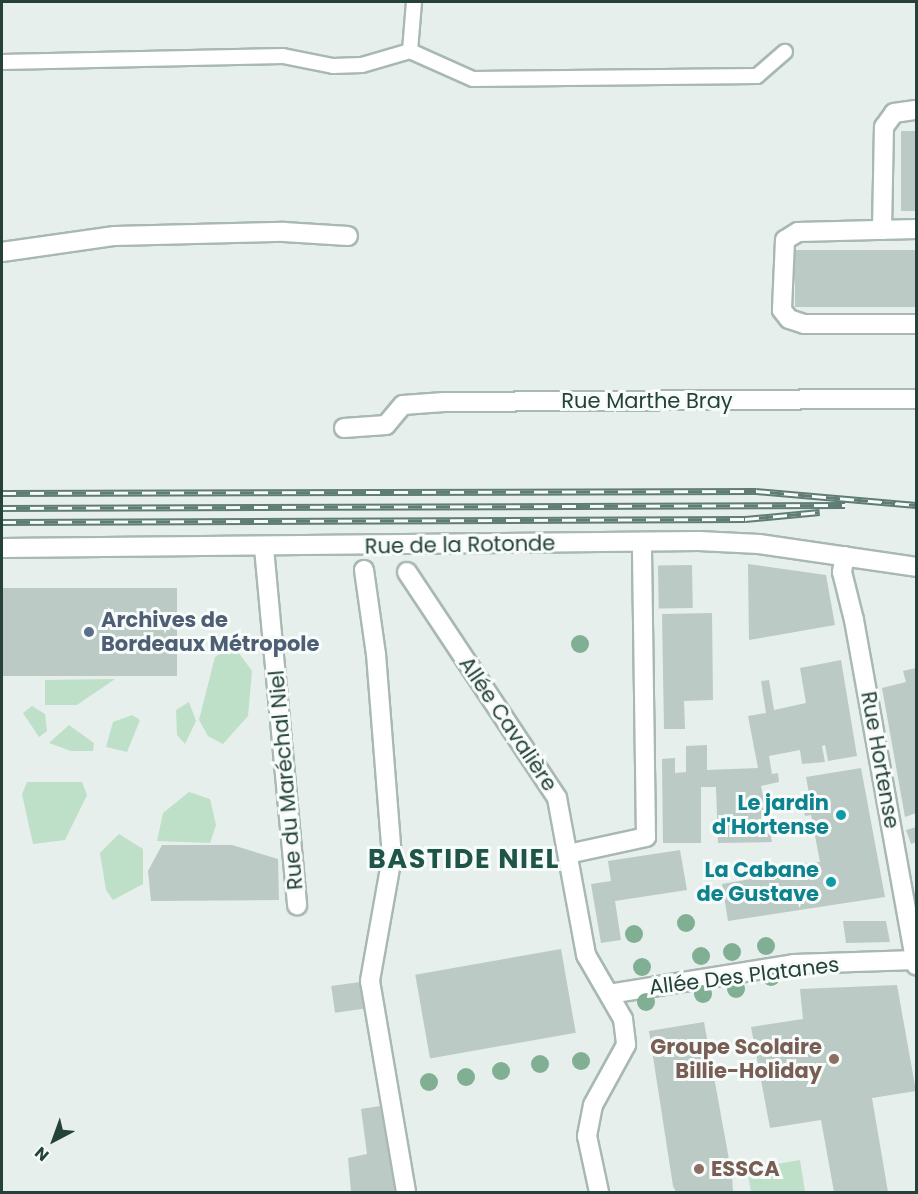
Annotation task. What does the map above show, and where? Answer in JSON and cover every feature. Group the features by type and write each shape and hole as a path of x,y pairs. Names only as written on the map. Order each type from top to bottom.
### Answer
{"street":[{"path":"882,230 884,128 894,113 916,110"},
{"path":"916,229 798,232 785,240 782,310 789,320 804,324 916,324"},
{"path":"2,252 115,236 284,232 348,236"},
{"name":"Rue Marthe Bray","path":"344,428 386,425 403,405 444,402 916,399"},
{"path":"567,854 646,837 642,542"},
{"name":"Rue de la Rotonde","path":"2,548 264,548 642,542 759,544 916,567"},
{"name":"Rue du Maréchal Niel","path":"264,548 297,904"},
{"name":"Rue Hortense","path":"845,556 842,572 854,620 916,962"},
{"path":"363,570 376,654 392,857 370,981 406,1192"},
{"name":"Allée Cavalière","path":"407,572 557,798 586,955 623,1019 626,1045 593,1105 587,1136 599,1192"},
{"name":"Allée Des Platanes","path":"609,994 794,964 916,962"}],"lane":[{"path":"410,51 414,2"},
{"path":"2,62 283,56 333,66 362,65 410,51 473,79 757,76 785,52"}],"green space":[{"path":"233,645 252,671 248,716 223,744 208,736 199,720 215,657"},
{"path":"115,679 77,705 45,705 45,680"},
{"path":"189,702 196,721 185,744 177,735 176,710"},
{"path":"32,706 45,714 47,731 39,737 23,713"},
{"path":"132,715 140,720 127,752 106,747 113,722"},
{"path":"69,725 94,743 93,751 71,751 49,743"},
{"path":"27,782 82,782 87,795 65,840 33,844 22,794"},
{"path":"189,792 210,799 216,825 210,843 157,841 163,813"},
{"path":"119,834 143,849 143,884 113,900 106,890 100,853"},
{"path":"800,1160 805,1192 751,1192 747,1169"}],"building":[{"path":"901,131 916,131 916,211 901,211"},
{"path":"795,250 916,250 916,307 795,307"},
{"path":"748,564 826,575 835,625 749,640"},
{"path":"692,565 693,608 659,609 658,566"},
{"name":"Archives de Bordeaux Métropole","path":"2,588 177,588 177,676 2,676"},
{"path":"712,613 713,700 684,701 685,729 664,729 662,614"},
{"path":"841,660 857,756 828,761 825,745 822,746 825,762 802,764 800,750 769,756 772,774 778,773 779,782 761,786 772,842 718,843 716,787 701,787 701,843 663,843 662,759 675,758 675,773 686,772 686,746 707,745 707,770 758,768 748,716 766,713 761,681 769,680 774,710 806,703 800,668"},
{"path":"916,668 916,813 905,817 882,688 906,682 903,671"},
{"path":"861,768 885,897 728,921 722,884 769,876 767,864 775,862 776,867 820,862 811,815 805,816 802,801 810,799 806,777"},
{"path":"916,827 916,842 911,844 906,830"},
{"path":"162,845 232,845 278,859 279,900 151,901 148,871"},
{"path":"680,850 687,890 615,901 621,940 601,943 591,884 611,881 608,861"},
{"path":"843,921 886,921 890,942 846,943"},
{"path":"561,949 576,1033 430,1058 415,975"},
{"path":"360,982 364,1009 335,1013 331,986"},
{"name":"Groupe Scolaire Billie-Holiday","path":"897,985 916,1091 872,1098 888,1192 834,1192 821,1120 770,1128 751,1027 803,1019 800,989"},
{"path":"704,1022 733,1192 676,1192 673,1186 649,1031"},
{"path":"380,1106 395,1192 351,1192 348,1158 367,1154 361,1109"}],"railway":[{"path":"2,493 756,491 916,505"},
{"path":"2,508 845,505"},
{"path":"2,522 745,519 820,512"}],"place":[{"name":"Archives de Bordeaux Métropole","path":"89,632"},
{"name":"Le jardin d'Hortense","path":"841,815"},
{"name":"La Cabane de Gustave","path":"831,882"},
{"name":"Groupe Scolaire Billie-Holiday","path":"834,1059"},
{"name":"ESSCA","path":"699,1169"}],"district":[{"name":"BASTIDE NIEL","path":"464,859"}]}
